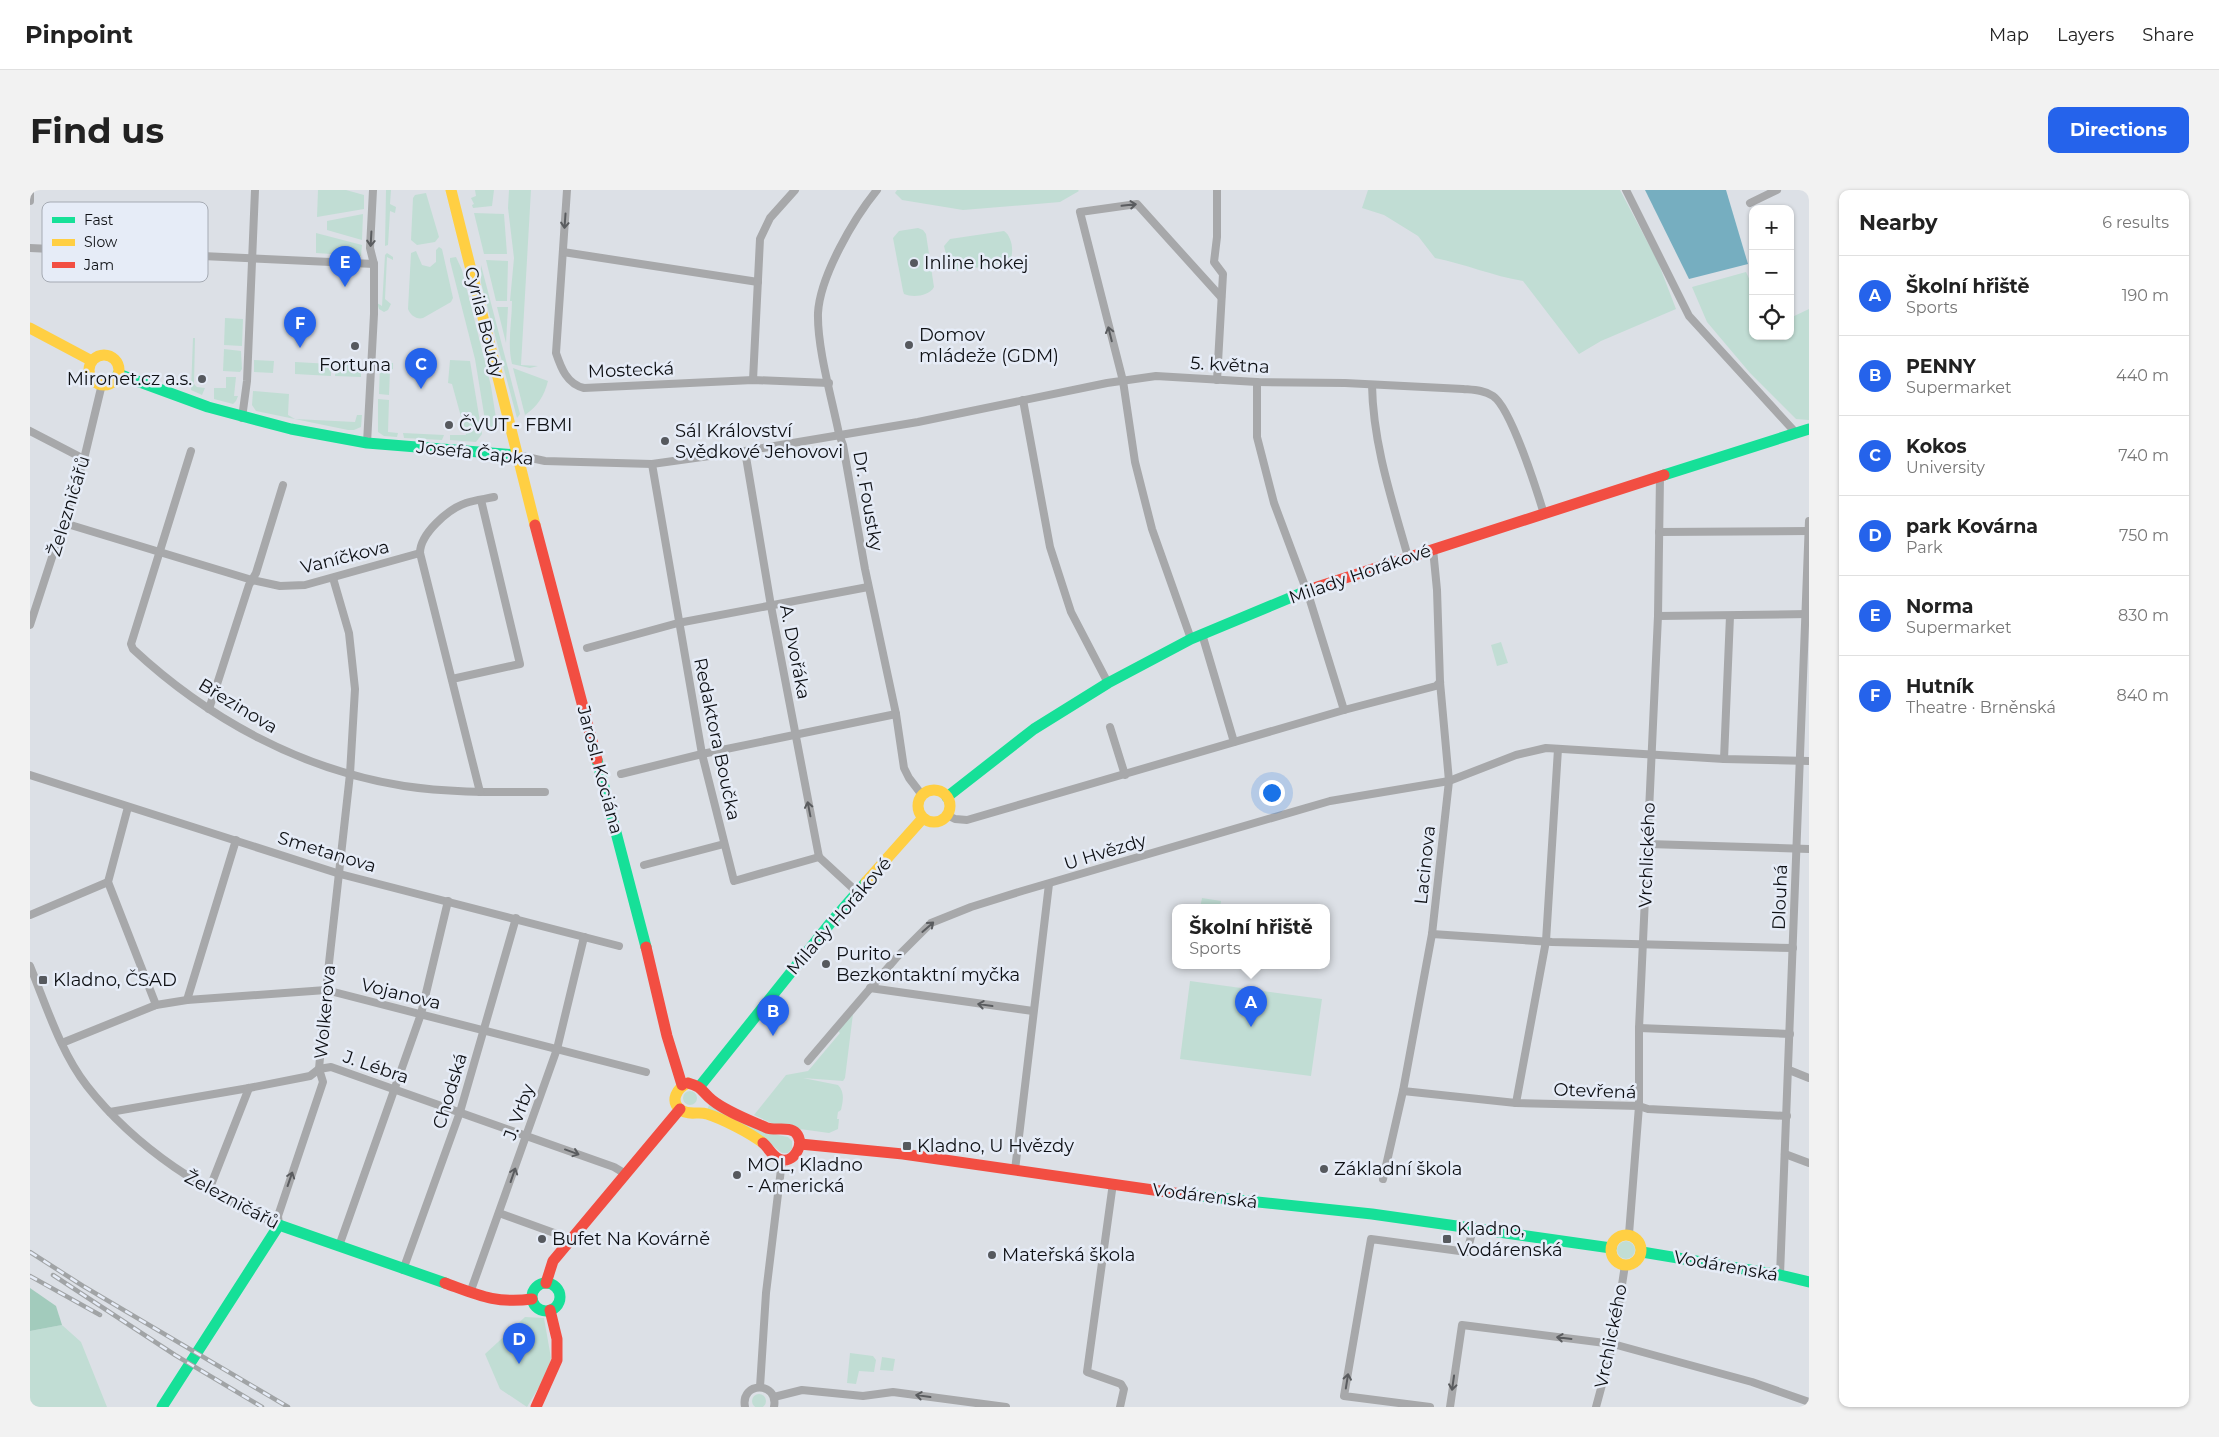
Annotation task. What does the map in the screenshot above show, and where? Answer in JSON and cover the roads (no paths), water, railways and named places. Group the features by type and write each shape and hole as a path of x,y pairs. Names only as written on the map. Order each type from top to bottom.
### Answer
{"street":[{"path":"30,190 30,201"},
{"path":"242,418 247,381 255,190"},
{"path":"367,443 368,386 374,314 374,264 370,248 373,190"},
{"name":"Cyrila Boudy","path":"451,190 517,455"},
{"name":"Mostecká","path":"567,190 556,353 565,374 578,386 584,388 753,380 829,383"},
{"path":"753,380 760,239 770,218 795,190"},
{"name":"Dr. Foustky","path":"877,190 858,217 831,266 820,298 819,329 839,434 843,445 868,587 896,714 904,768 922,795"},
{"path":"1217,190 1217,237 1214,262 1223,274 1220,297 1217,380"},
{"path":"1626,190 1689,316 1796,433"},
{"path":"1750,204 1777,190"},
{"path":"1220,297 1137,204 1080,212 1123,381 1135,462 1152,529 1197,637 1234,742"},
{"path":"563,252 758,282"},
{"path":"208,257 374,264"},
{"path":"30,328 92,361"},
{"path":"101,355 112,357 117,363 118,374 111,383 102,384 91,376 90,368 92,361 101,355"},
{"name":"Josefa Čapka","path":"118,374 186,400 242,418 291,429 367,443 517,455 545,460 652,464 745,451 839,434"},
{"name":"5. května","path":"839,434 918,422 1023,400 1156,376 1481,391 1493,396 1508,418 1544,514"},
{"path":"1257,382 1257,437 1274,504 1306,590 1344,710"},
{"name":"Železničářů","path":"30,625 84,459 102,384"},
{"path":"1372,385 1372,417 1385,476 1408,557"},
{"path":"1023,400 1050,547 1071,612 1108,683"},
{"name":"Milady Horákové","path":"947,796 1034,729 1108,683 1197,637 1306,590 1809,430"},
{"path":"30,431 84,459"},
{"name":"Březinova","path":"191,451 131,644 133,649 159,673 209,709 260,740 309,761 350,774 405,786 480,792 545,792"},
{"name":"A. Dvořáka","path":"745,451 771,606 819,857"},
{"name":"Jarosl. Kociána","path":"517,455 655,979 667,1036 682,1085"},
{"name":"Redaktora Boučka","path":"652,464 702,754 734,881 819,857"},
{"name":"Vrchlického","path":"1628,1234 1639,1106 1639,1028 1658,616 1660,476"},
{"path":"209,709 256,573 283,485"},
{"path":"480,792 420,553 420,545 423,538 434,526 456,508 494,497"},
{"path":"452,679 520,664 481,500"},
{"name":"Dlouhá","path":"1780,1274 1799,762 1808,614 1809,521"},
{"name":"Vaníčkova","path":"64,523 252,580 280,586 304,584 333,578 420,553"},
{"path":"1659,532 1809,531"},
{"name":"Lacinova","path":"1383,1179 1403,1091 1432,934 1449,780 1440,682 1437,590 1433,549"},
{"name":"Wolkerova","path":"162,1407 279,1226 278,1216 323,1082 319,1069 350,774 355,689 349,634 333,578"},
{"path":"587,648 678,623 868,587"},
{"path":"1658,616 1808,614"},
{"path":"1724,759 1730,616"},
{"path":"947,815 955,819 967,820 1344,710 1436,686 1440,682"},
{"path":"621,774 702,754 896,714"},
{"path":"1110,727 1124,775"},
{"name":"U Hvězdy","path":"1015,1170 1049,884 1330,800 1449,780 1516,755 1546,748 1724,759 1809,761"},
{"path":"1516,1103 1546,941 1558,749"},
{"name":"Smetanova","path":"30,775 340,874 619,946"},
{"path":"937,790 947,796 950,805 947,815 938,821 928,821 923,818 918,809 922,795 927,791 937,790"},
{"path":"128,807 108,882 156,1005"},
{"name":"Milady Horákové","path":"700,1086 857,892 923,818"},
{"path":"187,1000 236,840"},
{"path":"644,865 724,844"},
{"path":"1648,844 1809,849"},
{"path":"819,857 857,892"},
{"path":"30,915 108,882"},
{"path":"808,1061 870,988 931,923 991,901 1049,884"},
{"path":"338,1246 421,1014 448,901"},
{"name":"Chodská","path":"403,1270 460,1112 516,918"},
{"path":"1432,934 1546,941 1793,948"},
{"name":"J. Vrby","path":"470,1293 557,1049 584,937"},
{"name":"Železničářů","path":"30,966 62,1043 86,1086 140,1142 172,1168 209,1190 279,1226 470,1293 502,1301 532,1299"},
{"path":"870,988 1034,1011"},
{"name":"Vojanova","path":"62,1043 156,1005 187,1000 326,990 646,1072"},
{"path":"1639,1028 1790,1034"},
{"name":"J. Lébra","path":"110,1112 310,1076 319,1069 332,1067 614,1167 624,1173"},
{"path":"1788,1070 1809,1078"},
{"path":"691,1082 700,1086 712,1100 745,1118 772,1130 790,1130 797,1136 800,1144 795,1156 782,1160 774,1157 764,1143 729,1124 704,1114 687,1113 680,1109 675,1098 678,1089 682,1085 691,1082"},
{"path":"209,1190 249,1088"},
{"name":"Otevřená","path":"1403,1091 1516,1103 1639,1106 1648,1109 1786,1116"},
{"path":"546,1283 553,1261 624,1173 680,1109"},
{"name":"Vodárenská","path":"800,1144 903,1154 1113,1183 1171,1193 1372,1214 1611,1248"},
{"path":"1785,1154 1809,1163"},
{"path":"760,1387 766,1293 782,1160"},
{"path":"1113,1183 1087,1372 1121,1384 1124,1389 1120,1407"},
{"path":"499,1213 558,1234 569,1241"},
{"path":"1430,1407 1344,1396 1356,1316 1371,1239 1467,1252 1473,1229"},
{"path":"1611,1248 1617,1238 1628,1234 1639,1240 1642,1252"},
{"name":"Vrchlického","path":"1611,1248 1613,1258 1625,1265 1634,1264 1642,1252"},
{"name":"Vodárenská","path":"1642,1252 1780,1274 1809,1282"},
{"name":"Vrchlického","path":"1596,1407 1612,1344 1625,1265"},
{"path":"546,1283 556,1288 559,1295 558,1302 550,1310 540,1310 532,1299 536,1287 546,1283"},
{"path":"536,1407 557,1360 556,1339 550,1310"},
{"path":"1450,1407 1462,1325 1612,1344 1752,1382 1809,1402"},
{"path":"744,1407 747,1393 751,1389 760,1387 768,1389 774,1397 774,1407"},
{"path":"774,1397 802,1390 863,1396 886,1393 1006,1407"},
{"path":"1798,1407 1801,1399"}],"water":[{"path":"1645,190 1726,190 1748,264 1689,279"}],"railway":[{"path":"30,1252 83,1286 288,1407"},
{"path":"53,1275 175,1355 262,1407"},
{"path":"30,1276 100,1315"}],"place":[{"name":"Inline hokej","path":"914,263"},
{"name":"Norma","path":"345,287"},
{"name":"Domov mládeže (GDM)","path":"909,345"},
{"name":"Fortuna","path":"355,346"},
{"name":"Hutník","path":"300,348"},
{"name":"Mironet.cz a.s.","path":"202,379"},
{"name":"Kokos","path":"421,389"},
{"name":"ČVUT - FBMI","path":"449,425"},
{"name":"Sál Království Svědkové Jehovovi","path":"665,441"},
{"name":"Purito - Bezkontaktní myčka","path":"826,964"},
{"name":"Kladno, ČSAD","path":"43,980"},
{"name":"Školní hřiště","path":"1251,1027"},
{"name":"PENNY","path":"773,1036"},
{"name":"Kladno, U Hvězdy","path":"907,1146"},
{"name":"Základní škola","path":"1324,1169"},
{"name":"MOL, Kladno - Americká","path":"737,1175"},
{"name":"Bufet Na Kovárně","path":"542,1239"},
{"name":"Kladno, Vodárenská","path":"1447,1239"},
{"name":"Mateřská škola","path":"992,1255"},
{"name":"park Kovárna","path":"519,1364"}]}
